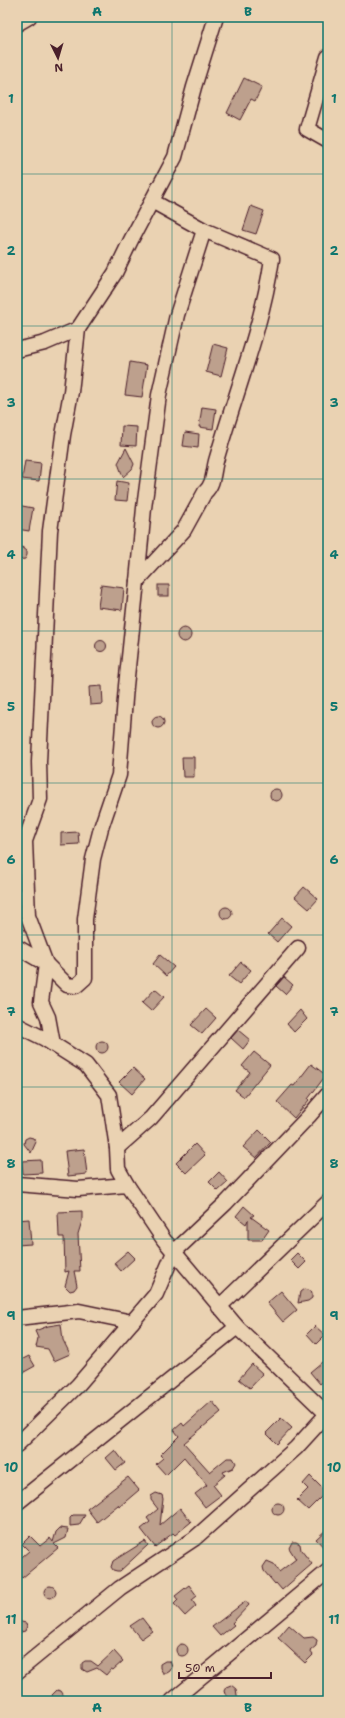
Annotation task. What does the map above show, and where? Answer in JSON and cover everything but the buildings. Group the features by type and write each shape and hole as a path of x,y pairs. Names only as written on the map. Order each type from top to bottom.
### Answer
{"street":[{"path":"17,24 29,17"},
{"path":"53,1044 48,1017 41,1002 46,964 28,916 25,841 40,799 39,762 50,531 63,435 71,392 78,329 115,273 160,184 176,158 194,87 216,17"},
{"path":"328,57 307,129 328,141"},
{"path":"137,581 184,530 205,492 210,488 216,462 255,335 272,259 204,230 152,201"},
{"path":"17,947 46,964 67,985 76,986 85,978 85,919 93,859 101,828 119,775 126,686 144,508 159,396 177,316 204,230"},
{"path":"17,350 45,343 78,329"},
{"path":"117,1148 151,1118 298,948"},
{"path":"17,1025 53,1044 86,1065 109,1095 117,1148 118,1168 127,1185 174,1252 219,1307 237,1327 328,1412 296,1448 194,1538 120,1588 17,1672"},
{"path":"17,1445 78,1385 156,1294 174,1252 226,1203 328,1094"},
{"path":"17,1184 78,1189 127,1185"},
{"path":"219,1307 328,1202"},
{"path":"17,1318 79,1311 132,1322"},
{"path":"17,1503 237,1327"},
{"path":"172,1701 328,1571"}]}
